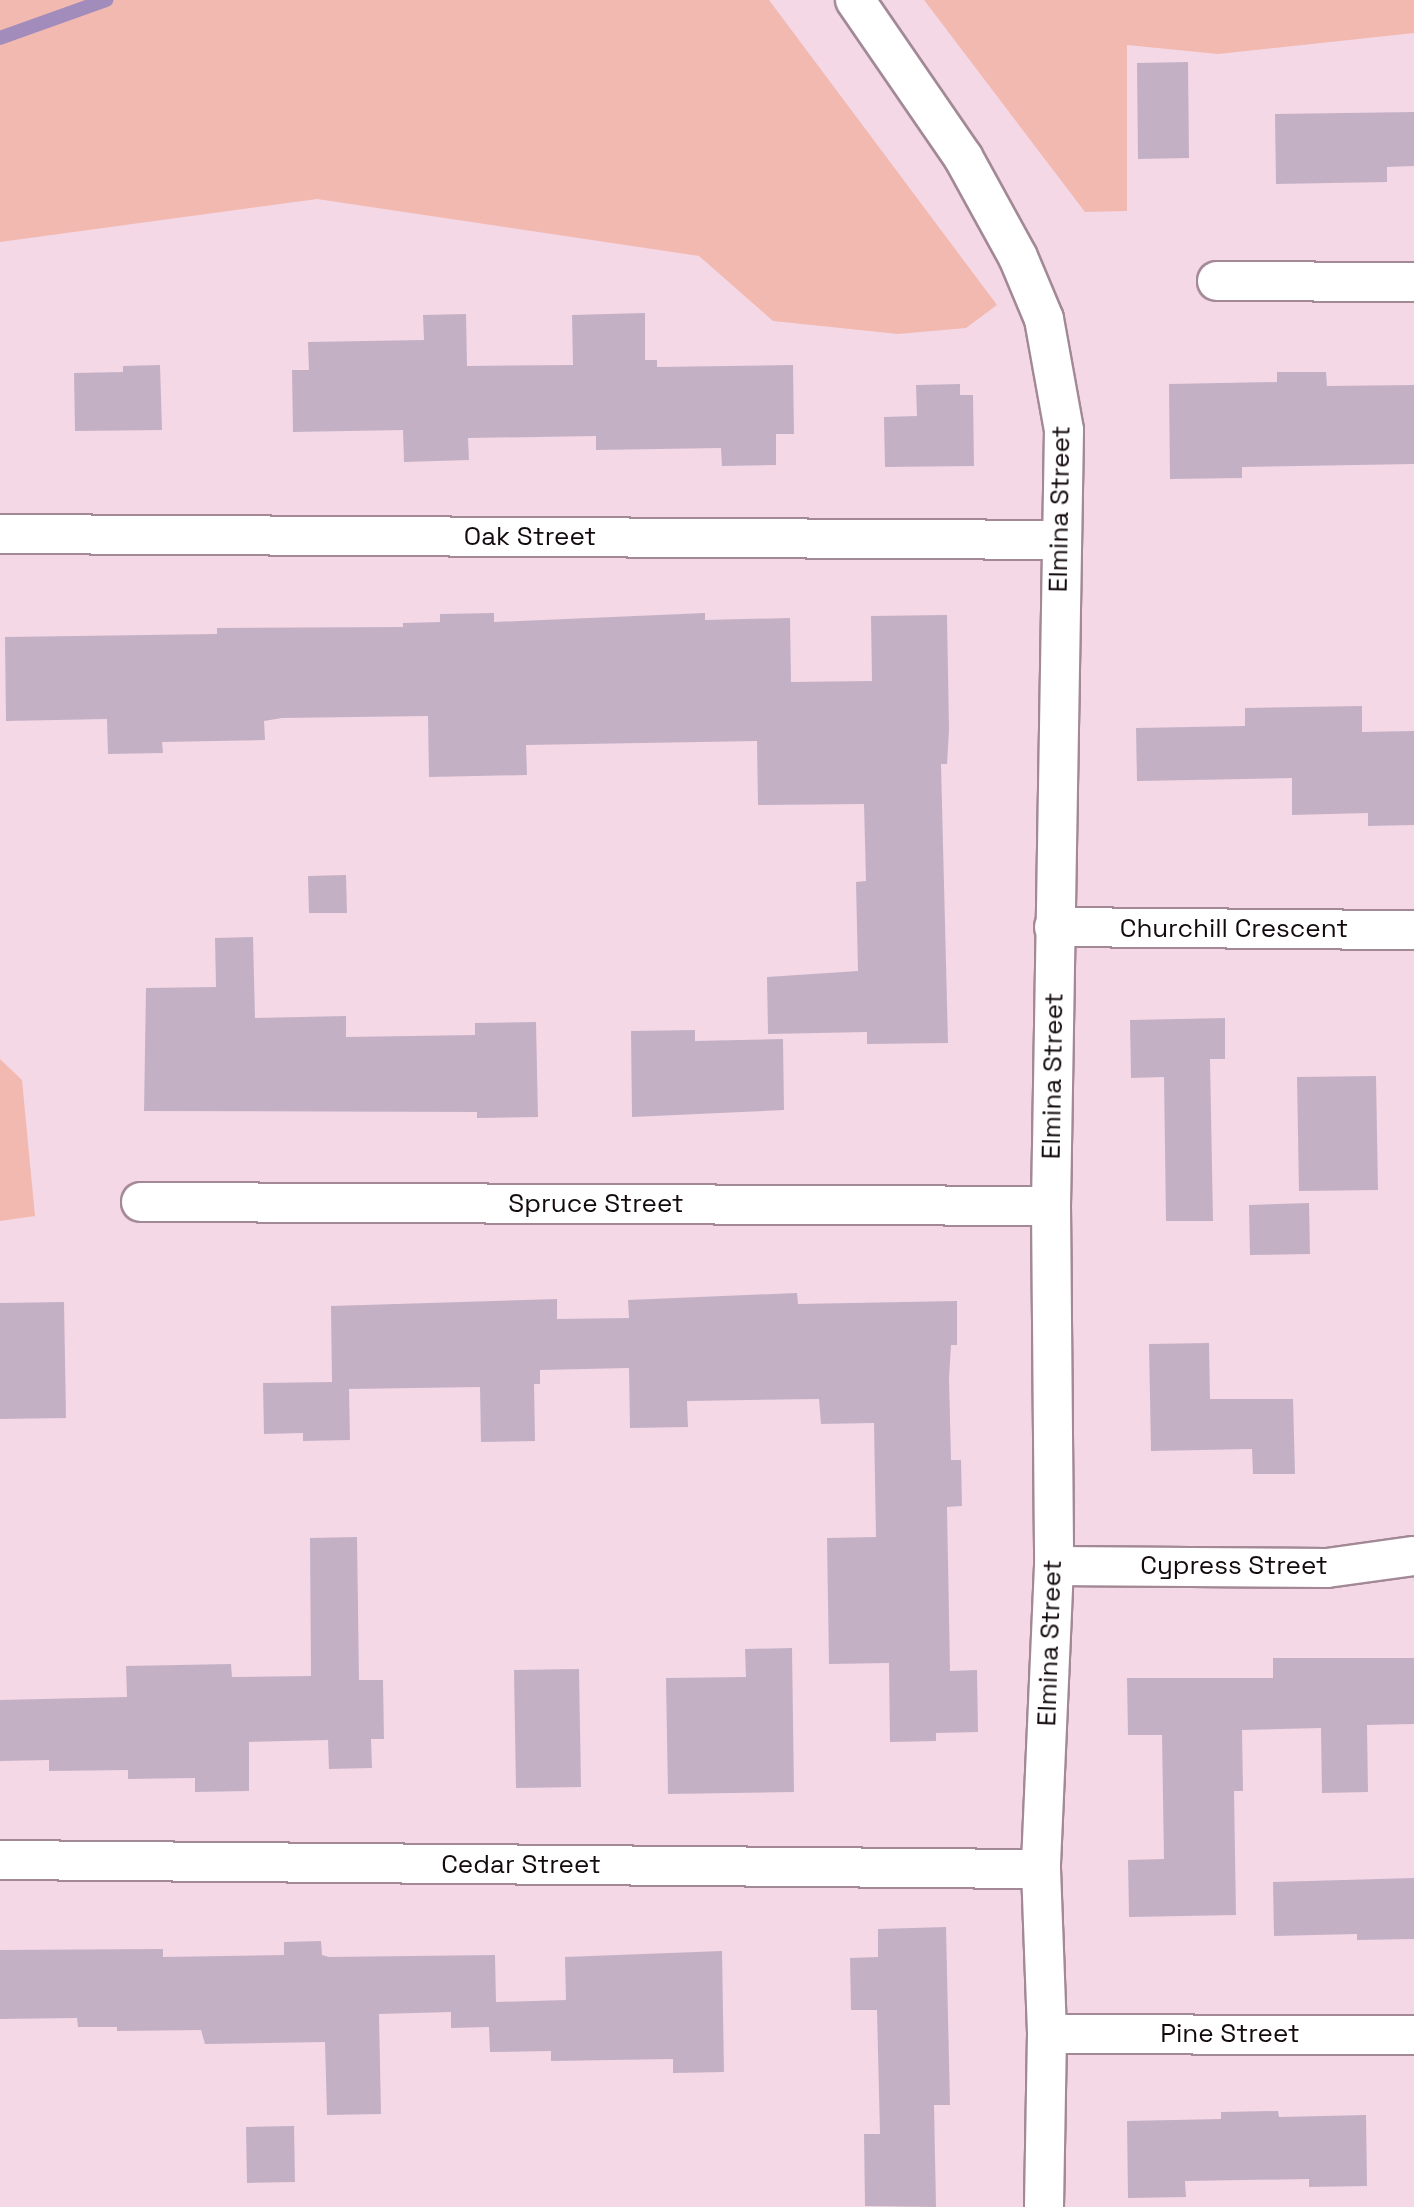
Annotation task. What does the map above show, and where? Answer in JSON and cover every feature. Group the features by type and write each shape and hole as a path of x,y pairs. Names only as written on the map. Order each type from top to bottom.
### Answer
{"street":[{"name":"Elmina Street","path":"855,0 963,157 1018,257 1044,319 1064,430 1060,540 1051,1206 1054,1566 1041,1870 1046,2034 1044,2207"},
{"path":"1217,281 1414,282"},
{"name":"Oak Street","path":"0,534 1060,540"},
{"name":"Churchill Crescent","path":"1055,927 1414,930"},
{"name":"Spruce Street","path":"141,1202 1051,1206"},
{"name":"Cypress Street","path":"1054,1566 1327,1568 1414,1556"},
{"name":"Cedar Street","path":"0,1860 1041,1870"},
{"name":"Pine Street","path":"1046,2034 1414,2035"}],"shaded area":[{"path":"0,0 769,0 997,305 966,328 898,334 773,321 699,256 317,199 0,242"},
{"path":"924,0 1414,0 1414,33 1218,54 1127,45 1127,211 1085,212"},
{"path":"0,1059 22,1080 35,1216 0,1221"}],"building":[{"path":"1188,62 1189,158 1138,159 1137,63"},
{"path":"1414,112 1414,166 1387,167 1387,182 1276,184 1275,114"},
{"path":"645,313 645,360 657,360 657,367 793,365 794,434 776,434 776,465 722,466 721,448 596,450 596,436 468,438 469,460 404,462 403,430 293,432 292,370 309,370 308,342 424,340 423,315 466,314 467,366 573,365 572,315"},
{"path":"160,365 162,430 75,431 74,373 123,372 123,366"},
{"path":"1277,372 1326,372 1327,386 1414,385 1414,464 1242,467 1242,478 1170,479 1169,384 1277,382"},
{"path":"960,384 960,395 973,395 974,466 885,467 884,417 917,416 916,385"},
{"path":"494,613 494,622 705,613 705,620 790,618 791,682 872,681 871,616 947,615 949,730 947,764 941,764 948,1043 867,1044 867,1032 768,1034 767,977 858,971 856,882 866,881 864,804 758,805 757,741 526,745 527,775 429,777 428,716 282,718 264,721 265,740 162,742 163,753 108,754 107,719 6,721 5,637 217,634 217,628 403,627 403,623 440,622 440,614"},
{"path":"1362,706 1362,732 1414,731 1414,825 1368,826 1368,813 1292,815 1292,778 1137,781 1136,728 1245,726 1245,708"},
{"path":"346,875 347,913 309,913 308,876"},
{"path":"253,937 255,1018 346,1016 346,1037 475,1035 475,1023 536,1022 538,1117 477,1118 477,1112 144,1111 146,988 216,987 215,938"},
{"path":"1225,1018 1225,1059 1210,1059 1213,1221 1166,1221 1164,1077 1131,1078 1130,1020"},
{"path":"695,1030 695,1041 783,1039 784,1110 632,1117 631,1031"},
{"path":"1376,1076 1378,1190 1299,1191 1297,1077"},
{"path":"1309,1203 1310,1254 1250,1255 1249,1205"},
{"path":"797,1293 798,1304 957,1301 957,1345 951,1345 949,1378 951,1460 961,1460 962,1506 947,1507 950,1671 977,1670 978,1732 936,1733 936,1741 890,1742 889,1663 829,1664 827,1538 876,1537 874,1423 821,1424 819,1399 687,1401 688,1427 630,1428 629,1368 540,1370 540,1384 534,1384 535,1441 481,1442 480,1387 349,1389 350,1440 303,1441 303,1433 264,1434 263,1383 332,1382 331,1306 557,1299 557,1319 629,1318 628,1300"},
{"path":"64,1302 66,1418 0,1419 0,1303"},
{"path":"1209,1343 1210,1399 1293,1399 1295,1474 1253,1474 1252,1449 1151,1451 1149,1344"},
{"path":"357,1537 359,1680 383,1680 384,1739 371,1739 372,1768 329,1769 328,1740 249,1742 249,1791 195,1792 195,1778 128,1779 128,1770 49,1771 49,1760 0,1761 0,1700 127,1697 126,1666 231,1664 232,1677 311,1676 310,1538"},
{"path":"792,1648 794,1792 668,1794 666,1678 746,1677 745,1649"},
{"path":"1273,1658 1414,1658 1414,1724 1367,1725 1368,1792 1322,1793 1321,1728 1242,1730 1243,1791 1234,1791 1236,1915 1129,1917 1128,1860 1164,1859 1162,1735 1128,1735 1127,1678 1273,1678"},
{"path":"579,1669 581,1787 516,1788 514,1670"},
{"path":"1414,1878 1414,1939 1357,1940 1357,1934 1274,1936 1273,1882"},
{"path":"946,1927 950,2105 934,2105 936,2207 865,2206 864,2134 880,2134 877,2010 851,2010 850,1958 878,1957 878,1929"},
{"path":"321,1941 322,1955 329,1957 495,1955 496,2002 566,2000 565,1957 722,1951 724,2072 673,2073 673,2059 551,2061 551,2051 490,2052 489,2027 451,2028 451,2012 379,2014 381,2114 327,2115 325,2042 205,2044 201,2030 117,2031 117,2027 78,2027 77,2018 0,2019 0,1950 163,1949 163,1957 284,1955 284,1942"},
{"path":"1278,2111 1279,2117 1366,2115 1367,2186 1309,2187 1309,2179 1185,2181 1186,2197 1128,2198 1127,2121 1221,2119 1221,2112"},
{"path":"294,2126 295,2182 247,2183 246,2127"}],"waterway":[{"path":"0,38 106,0"}]}
